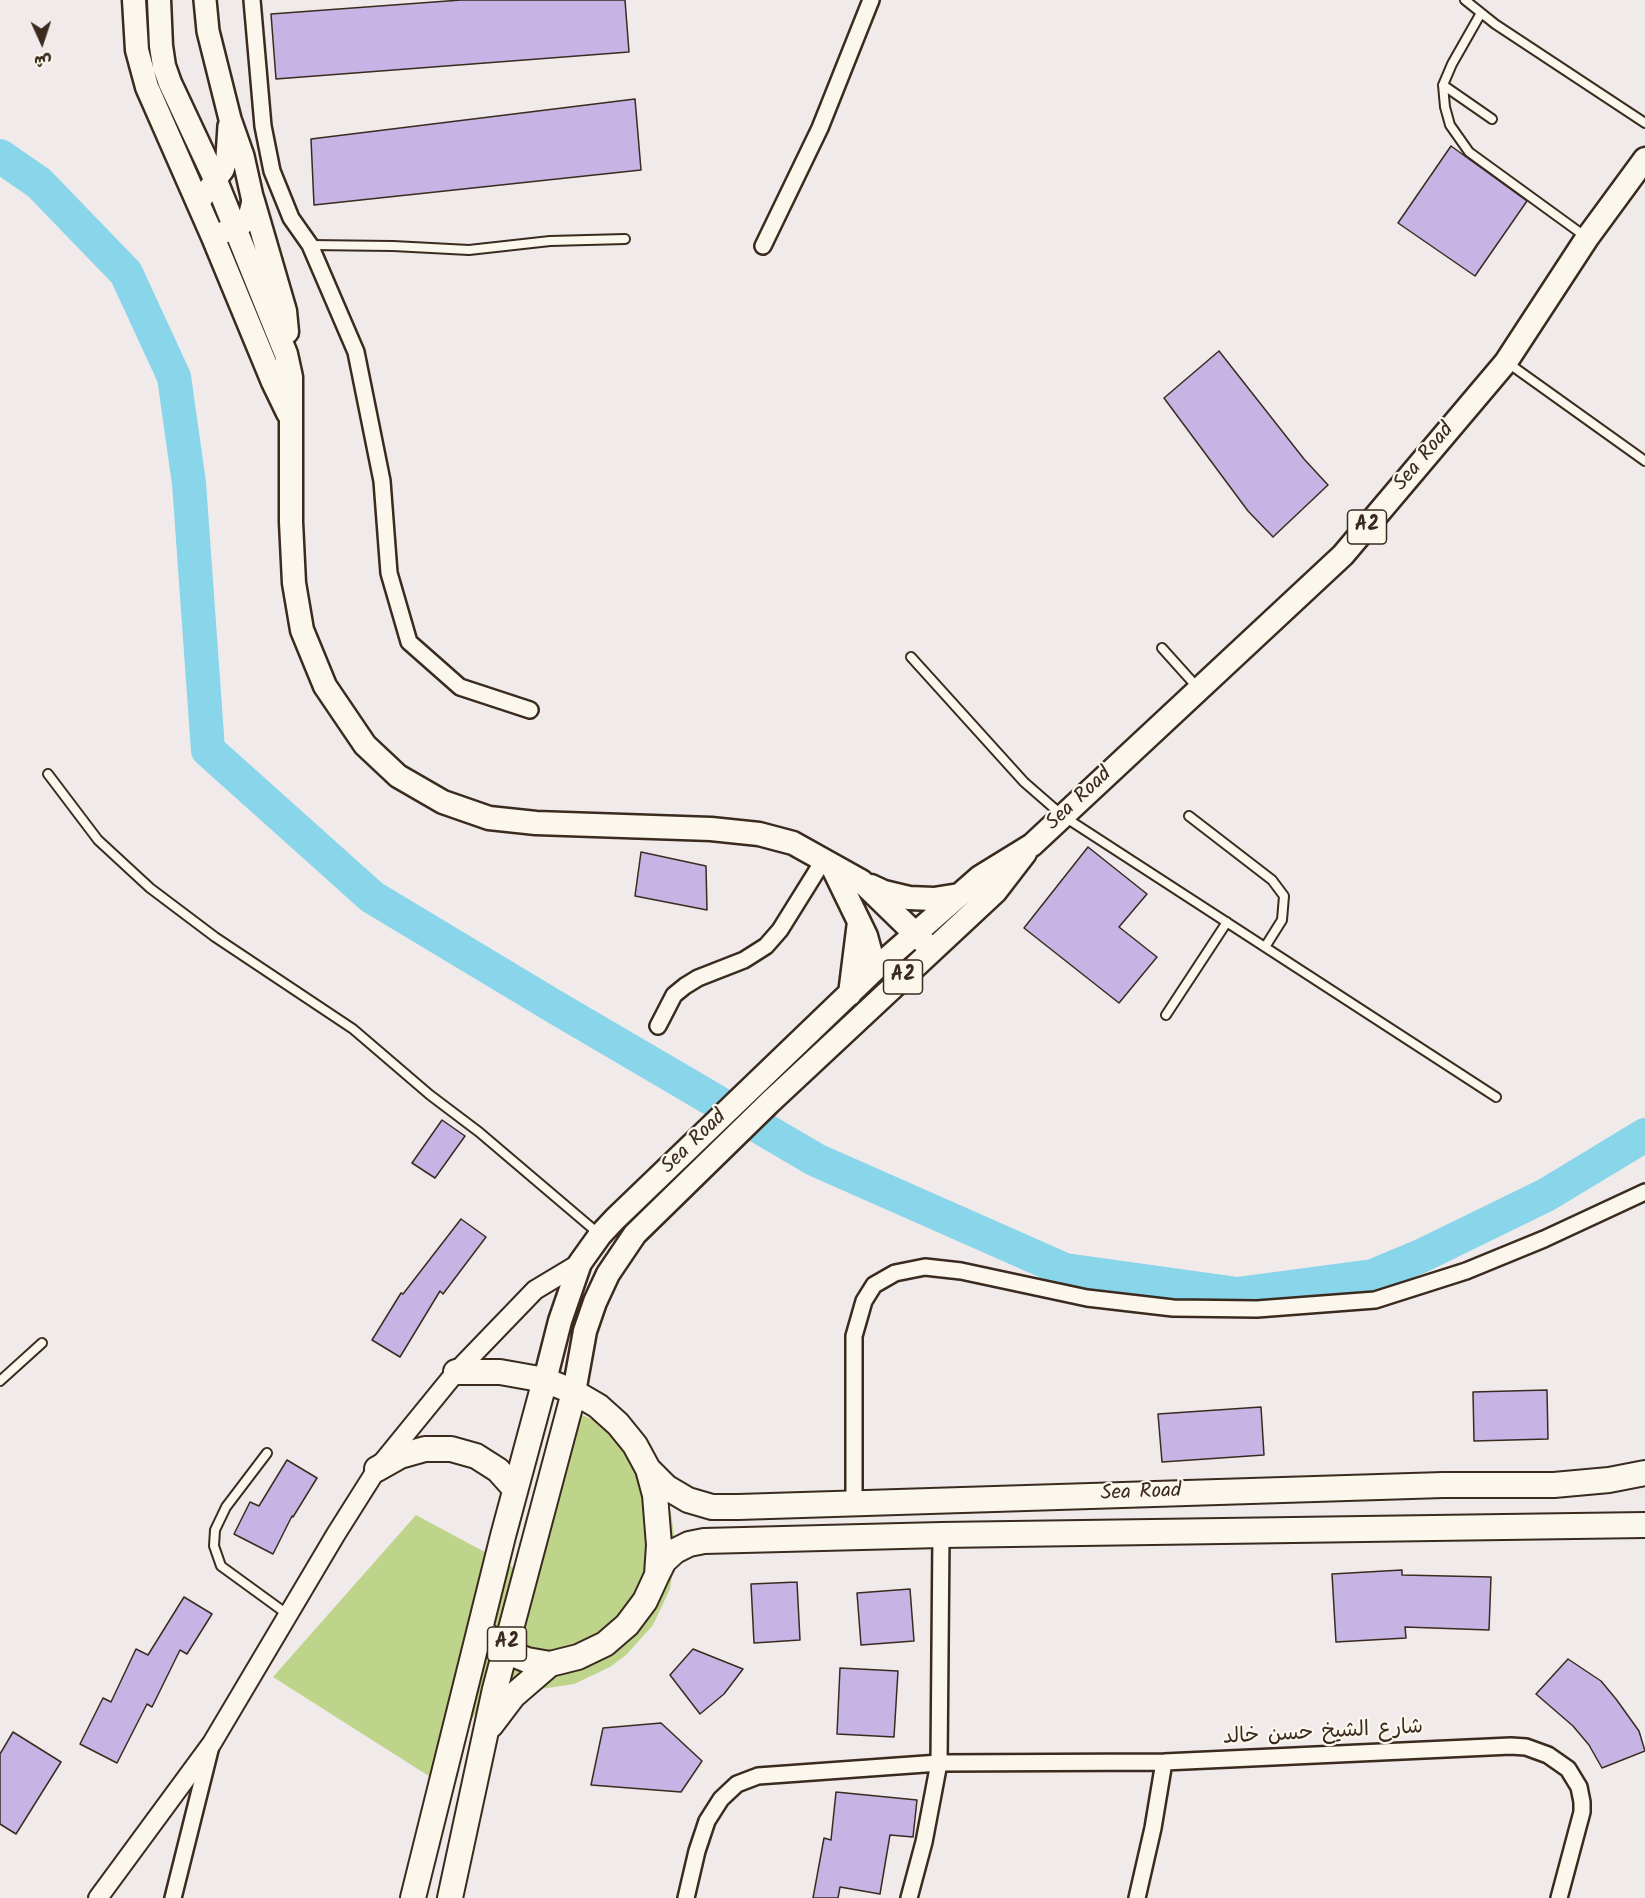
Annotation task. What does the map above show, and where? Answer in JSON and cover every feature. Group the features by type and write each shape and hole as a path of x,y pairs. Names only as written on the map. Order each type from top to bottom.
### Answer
{"highway":[{"name":"A2","path":"450,1898 505,1652 574,1392 544,1380 500,1372 456,1372"},
{"name":"Sea Road","path":"544,1380 480,1630 505,1652 527,1660 550,1664 578,1658 605,1644 627,1625 645,1601 664,1562 675,1551 689,1544 704,1541 941,1535 1645,1525"},
{"name":"Sea Road","path":"574,1392 598,1406 618,1424 635,1445 648,1469 655,1495 659,1545 657,1575"},
{"path":"535,1414 567,1420"},
{"path":"377,1469 399,1456 425,1449 451,1449 476,1456 498,1470 516,1489"},
{"name":"Sea Road","path":"648,1469 666,1487 688,1500 712,1507 1443,1485 1554,1485 1609,1480 1645,1473"},
{"name":"A2","path":"413,1898 480,1630"},
{"path":"485,1735 513,1696 550,1664"}],"main road":[{"path":"134,0 137,50 141,69 273,382 290,417"},
{"path":"159,0 164,66 181,109 216,181 286,354 291,377 294,583 302,630 325,686 365,745 398,776 443,802 489,818 536,823 653,826 759,834 793,843 884,892 909,898 934,899 959,895"},
{"path":"205,0 208,31 230,119 243,156 253,201 285,311 286,354"},
{"path":"198,203 223,170 227,157 230,119"},
{"name":"Sea Road","path":"544,1380 560,1321 580,1263 600,1235 615,1219 747,1105 932,950 994,892 1032,845 1343,555 1506,362 1587,238 1645,159"},
{"path":"213,237 235,228 249,217 253,201"},
{"name":"Sea Road","path":"574,1392 589,1322 608,1275 635,1234 739,1132 747,1105 875,969 959,895 996,866 1032,845"},
{"path":"828,863 859,920 869,944 875,969"},
{"path":"861,881 932,950"},
{"path":"850,994 859,920"}],"street":[{"path":"252,0 263,126 272,171 291,218 310,245 356,352 382,481 388,573 409,642 460,687 530,710"},
{"path":"763,246 820,128 871,0"},
{"path":"658,1026 674,995 685,986 698,978 744,960 766,946 828,863"},
{"path":"854,1502 854,1336 864,1301 874,1285 895,1273 925,1267 961,1271 1087,1298 1173,1308 1257,1309 1375,1300 1466,1271 1544,1239 1645,1192"},
{"path":"98,1898 212,1743 377,1469 456,1372 535,1290 580,1263"},
{"path":"909,1898 924,1842 939,1763 941,1535"},
{"path":"173,1898 212,1743"},
{"name":"شارع الشيخ حسن خالد","path":"686,1898 707,1821 721,1799 737,1784 758,1776 939,1763 1164,1762 1511,1746 1539,1751 1558,1762 1572,1774 1579,1787 1582,1812 1559,1898"},
{"path":"1137,1898 1153,1828 1164,1762"}],"lane":[{"path":"1465,0 1645,123"},
{"path":"1481,13 1452,64 1443,86 1450,126 1469,152 1587,238"},
{"path":"1443,86 1492,118"},
{"path":"310,245 469,250 550,242 626,239"},
{"path":"1506,362 1645,461"},
{"path":"1162,648 1198,688"},
{"path":"911,657 1024,782 1063,816 1496,1097"},
{"path":"48,774 98,840 150,888 215,937 353,1029 600,1235"},
{"path":"1189,816 1272,880 1284,896 1282,921 1265,947"},
{"path":"1167,1015 1227,922"},
{"path":"0,1381 42,1343"},
{"path":"267,1453 226,1507 215,1530 214,1546 221,1566 288,1615"}],"green space":[{"path":"573,1411 607,1426 666,1496 671,1513 676,1550 670,1589 653,1625 626,1655 610,1667 574,1684 534,1690 495,1685 432,1778 273,1677 416,1515 518,1570"}],"building":[{"path":"461,0 625,0 629,52 276,79 271,14"},
{"path":"635,99 641,170 314,205 311,139"},
{"path":"1451,146 1527,201 1475,276 1398,223"},
{"path":"1219,351 1304,459 1328,485 1273,537 1248,511 1164,398"},
{"path":"1088,847 1147,894 1119,927 1157,957 1119,1003 1024,928"},
{"path":"641,852 706,866 707,910 635,896"},
{"path":"442,1120 465,1136 435,1178 412,1163"},
{"path":"461,1219 486,1237 443,1294 440,1291 400,1357 372,1340 401,1293 403,1294"},
{"path":"1547,1390 1548,1439 1474,1441 1473,1392"},
{"path":"1261,1407 1264,1455 1162,1462 1158,1414"},
{"path":"287,1460 317,1478 292,1516 273,1554 234,1534 250,1502 259,1506"},
{"path":"1402,1570 1402,1575 1491,1577 1489,1630 1405,1627 1406,1638 1336,1642 1332,1574"},
{"path":"797,1582 800,1640 754,1643 751,1584"},
{"path":"910,1589 914,1641 861,1645 857,1593"},
{"path":"184,1597 212,1614 187,1654 180,1650 152,1707 147,1704 117,1763 80,1744 103,1698 111,1702 136,1649 148,1655"},
{"path":"693,1649 743,1669 724,1694 700,1714 670,1675"},
{"path":"1568,1659 1601,1681 1639,1731 1645,1751 1602,1768 1589,1745 1573,1726 1536,1694"},
{"path":"840,1668 898,1671 894,1737 837,1734"},
{"path":"661,1723 702,1761 681,1792 591,1785 603,1728"},
{"path":"13,1732 61,1762 16,1834 0,1824 0,1754"},
{"path":"836,1792 917,1800 913,1837 890,1835 880,1894 840,1887 838,1898 813,1898 824,1838 831,1840"}],"waterway":[{"path":"0,156 39,183 126,273 174,377 189,483 208,750 372,897 555,1007 816,1160 1065,1270 1237,1294 1373,1276 1421,1256 1546,1195 1645,1135"}]}
